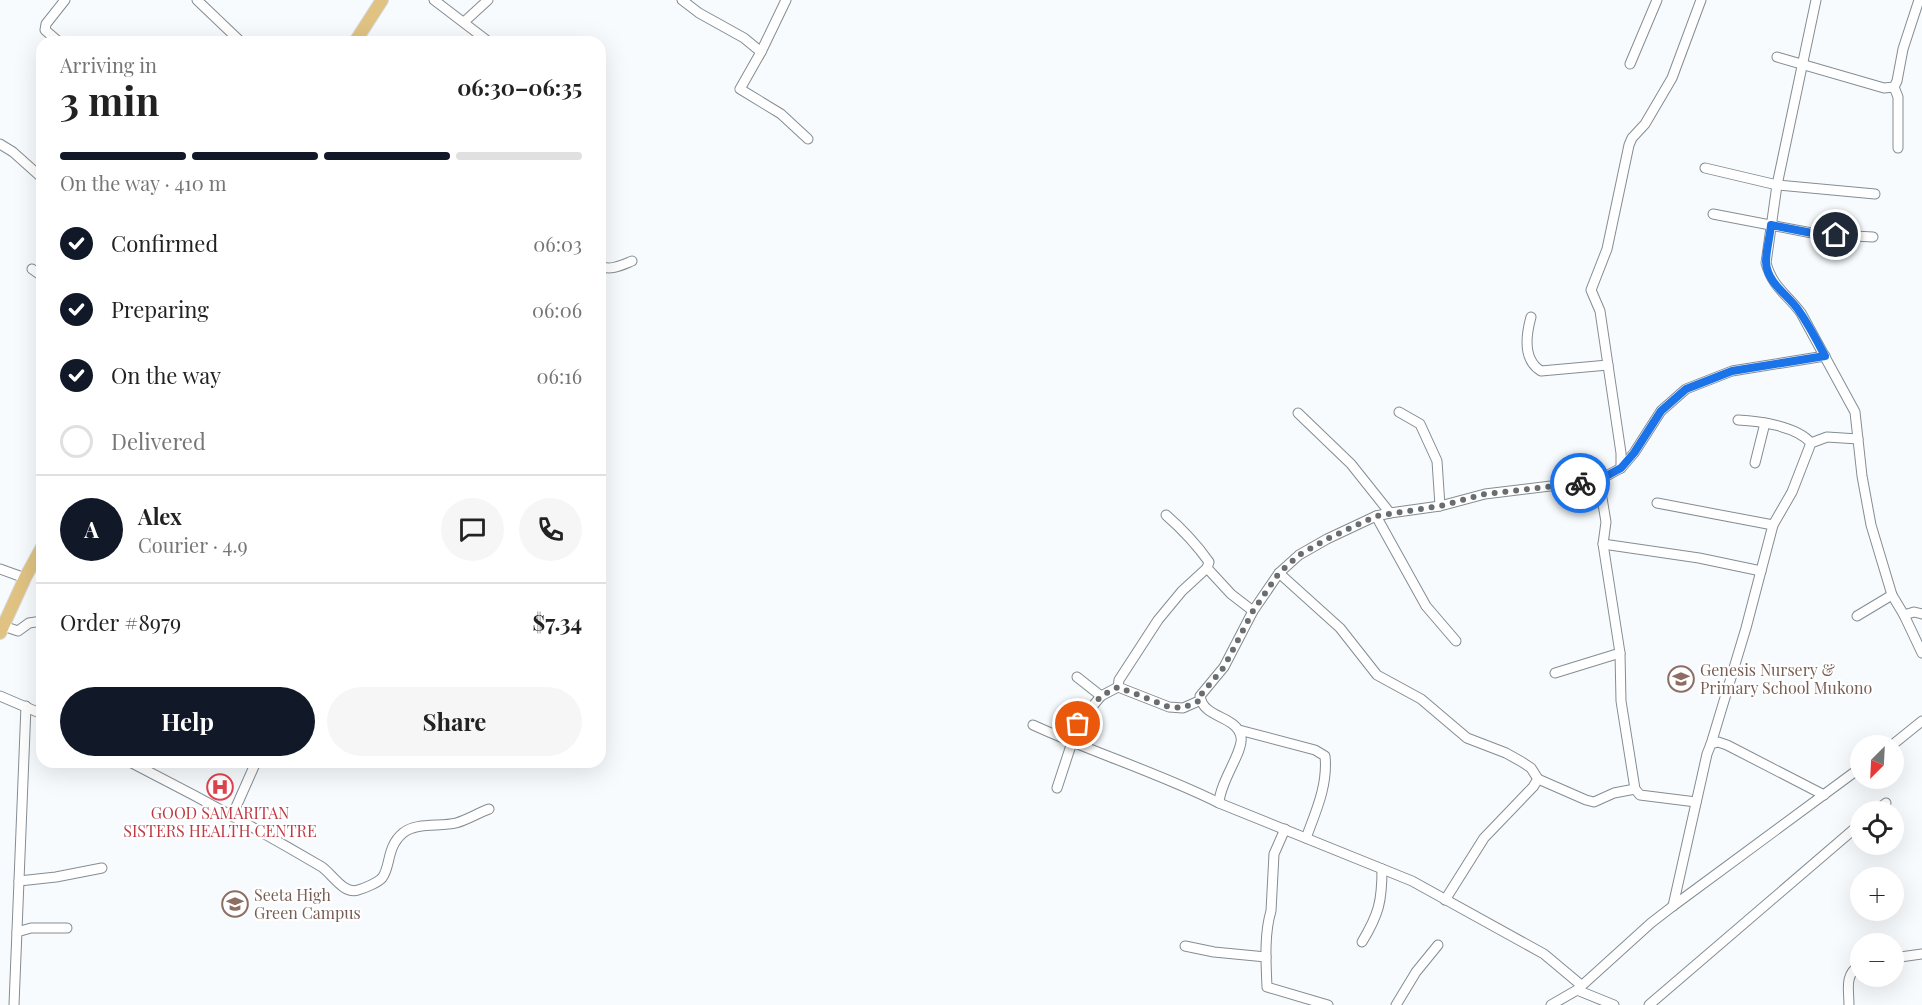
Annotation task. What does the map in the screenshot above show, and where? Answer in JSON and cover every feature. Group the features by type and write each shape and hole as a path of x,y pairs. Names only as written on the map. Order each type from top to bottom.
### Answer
{"main road":[{"path":"359,36 382,0"},
{"path":"2,629 36,558"}],"street":[{"path":"52,36 45,30 46,24 65,0"},
{"path":"197,0 235,36"},
{"path":"434,0 482,36"},
{"path":"465,22 488,0"},
{"path":"682,0 699,13 744,38 761,52"},
{"path":"786,0 740,89 781,114 808,139"},
{"path":"1630,64 1657,0"},
{"path":"1621,468 1621,453 1600,311 1591,290 1607,249 1629,145 1632,138 1646,124 1672,78 1701,0"},
{"path":"1816,0 1777,185 1766,263 1770,276 1779,290 1801,313 1855,412 1862,476 1871,525 1892,594 1922,653"},
{"path":"1898,148 1898,97 1894,87 1903,49 1919,0"},
{"path":"1777,57 1884,88 1894,87"},
{"path":"0,144 13,152 36,173"},
{"path":"1705,168 1777,185 1875,194"},
{"path":"1713,214 1817,234 1873,237"},
{"path":"606,268 632,261"},
{"path":"32,269 36,272"},
{"path":"1531,318 1527,331 1528,352 1534,367 1541,371 1608,365"},
{"path":"1306,838 1322,796 1327,772 1325,756 1315,750 1239,730 1230,722 1212,713 1200,696 1224,667 1253,611 1279,573 1299,555 1376,516 1440,506 1485,494 1599,480 1621,468 1634,453 1661,411 1686,389 1732,371 1825,356"},
{"path":"1399,412 1420,424 1437,460 1440,506"},
{"path":"1298,413 1351,464 1390,513"},
{"path":"1738,420 1777,425 1807,439 1810,443"},
{"path":"1755,463 1765,423"},
{"path":"1673,906 1707,754 1746,628 1773,525 1792,492 1810,443 1827,436 1858,439"},
{"path":"1599,480 1606,522 1603,544 1620,653 1622,700 1635,789 1640,795 1696,802"},
{"path":"1657,503 1773,525"},
{"path":"1118,687 1119,680 1158,621 1182,591 1207,568 1209,562 1177,524 1166,515"},
{"path":"1376,516 1426,606 1456,641"},
{"path":"1603,544 1699,558 1761,571"},
{"path":"1207,568 1231,594 1253,611"},
{"path":"0,569 25,578"},
{"path":"1279,573 1340,628 1377,675 1421,699 1467,738 1506,753 1531,768 1538,779 1579,797 1594,801 1614,793 1635,789"},
{"path":"1857,616 1892,594"},
{"path":"1904,615 1914,612 1922,614"},
{"path":"2,629 18,631 29,622 36,621"},
{"path":"1555,674 1620,653"},
{"path":"1077,677 1101,696"},
{"path":"1057,788 1078,724 1101,696 1118,687 1169,707 1183,708 1201,700"},
{"path":"0,696 36,711"},
{"path":"14,1005 26,706"},
{"path":"1904,735 1922,720"},
{"path":"1033,725 1072,743 1189,788 1219,803 1412,881 1544,954 1579,988 1614,1005"},
{"path":"1219,803 1222,786 1241,747 1242,739 1239,730"},
{"path":"1711,744 1718,742 1727,745 1824,795"},
{"path":"141,768 325,869 352,892 382,878 391,849 397,839 410,829 456,823 489,809"},
{"path":"232,816 253,768"},
{"path":"1551,1005 1579,988 1673,906 1850,776"},
{"path":"1444,900 1484,837 1533,788 1538,779"},
{"path":"1285,829 1275,854 1266,957 1267,987 1328,1005"},
{"path":"1649,1005 1850,833"},
{"path":"19,881 102,868"},
{"path":"1362,942 1375,921 1382,896 1382,869"},
{"path":"17,932 31,928 67,928"},
{"path":"1396,1005 1416,972 1438,945"},
{"path":"1185,946 1214,952 1266,957"},
{"path":"1904,956 1922,954"},
{"path":"1849,1005 1850,974"}],"way so far":[{"path":"1078,724 1101,696 1118,687 1169,707 1183,708 1201,700 1200,696 1224,667 1253,611 1279,573 1299,555 1327,539 1376,516 1440,506 1485,494 1580,483"}],"place":[{"name":"Genesis Nursery & Primary School Mukono","path":"1681,679"},
{"name":"GOOD SAMARITAN SISTERS HEALTH CENTRE","path":"220,787"},
{"name":"Seeta High Green Campus","path":"235,904"}],"route":[{"path":"1580,483 1599,480 1621,468 1634,453 1661,411 1686,389 1732,371 1825,356 1801,313 1779,290 1770,276 1766,263 1771,225 1817,234 1836,235"}]}
